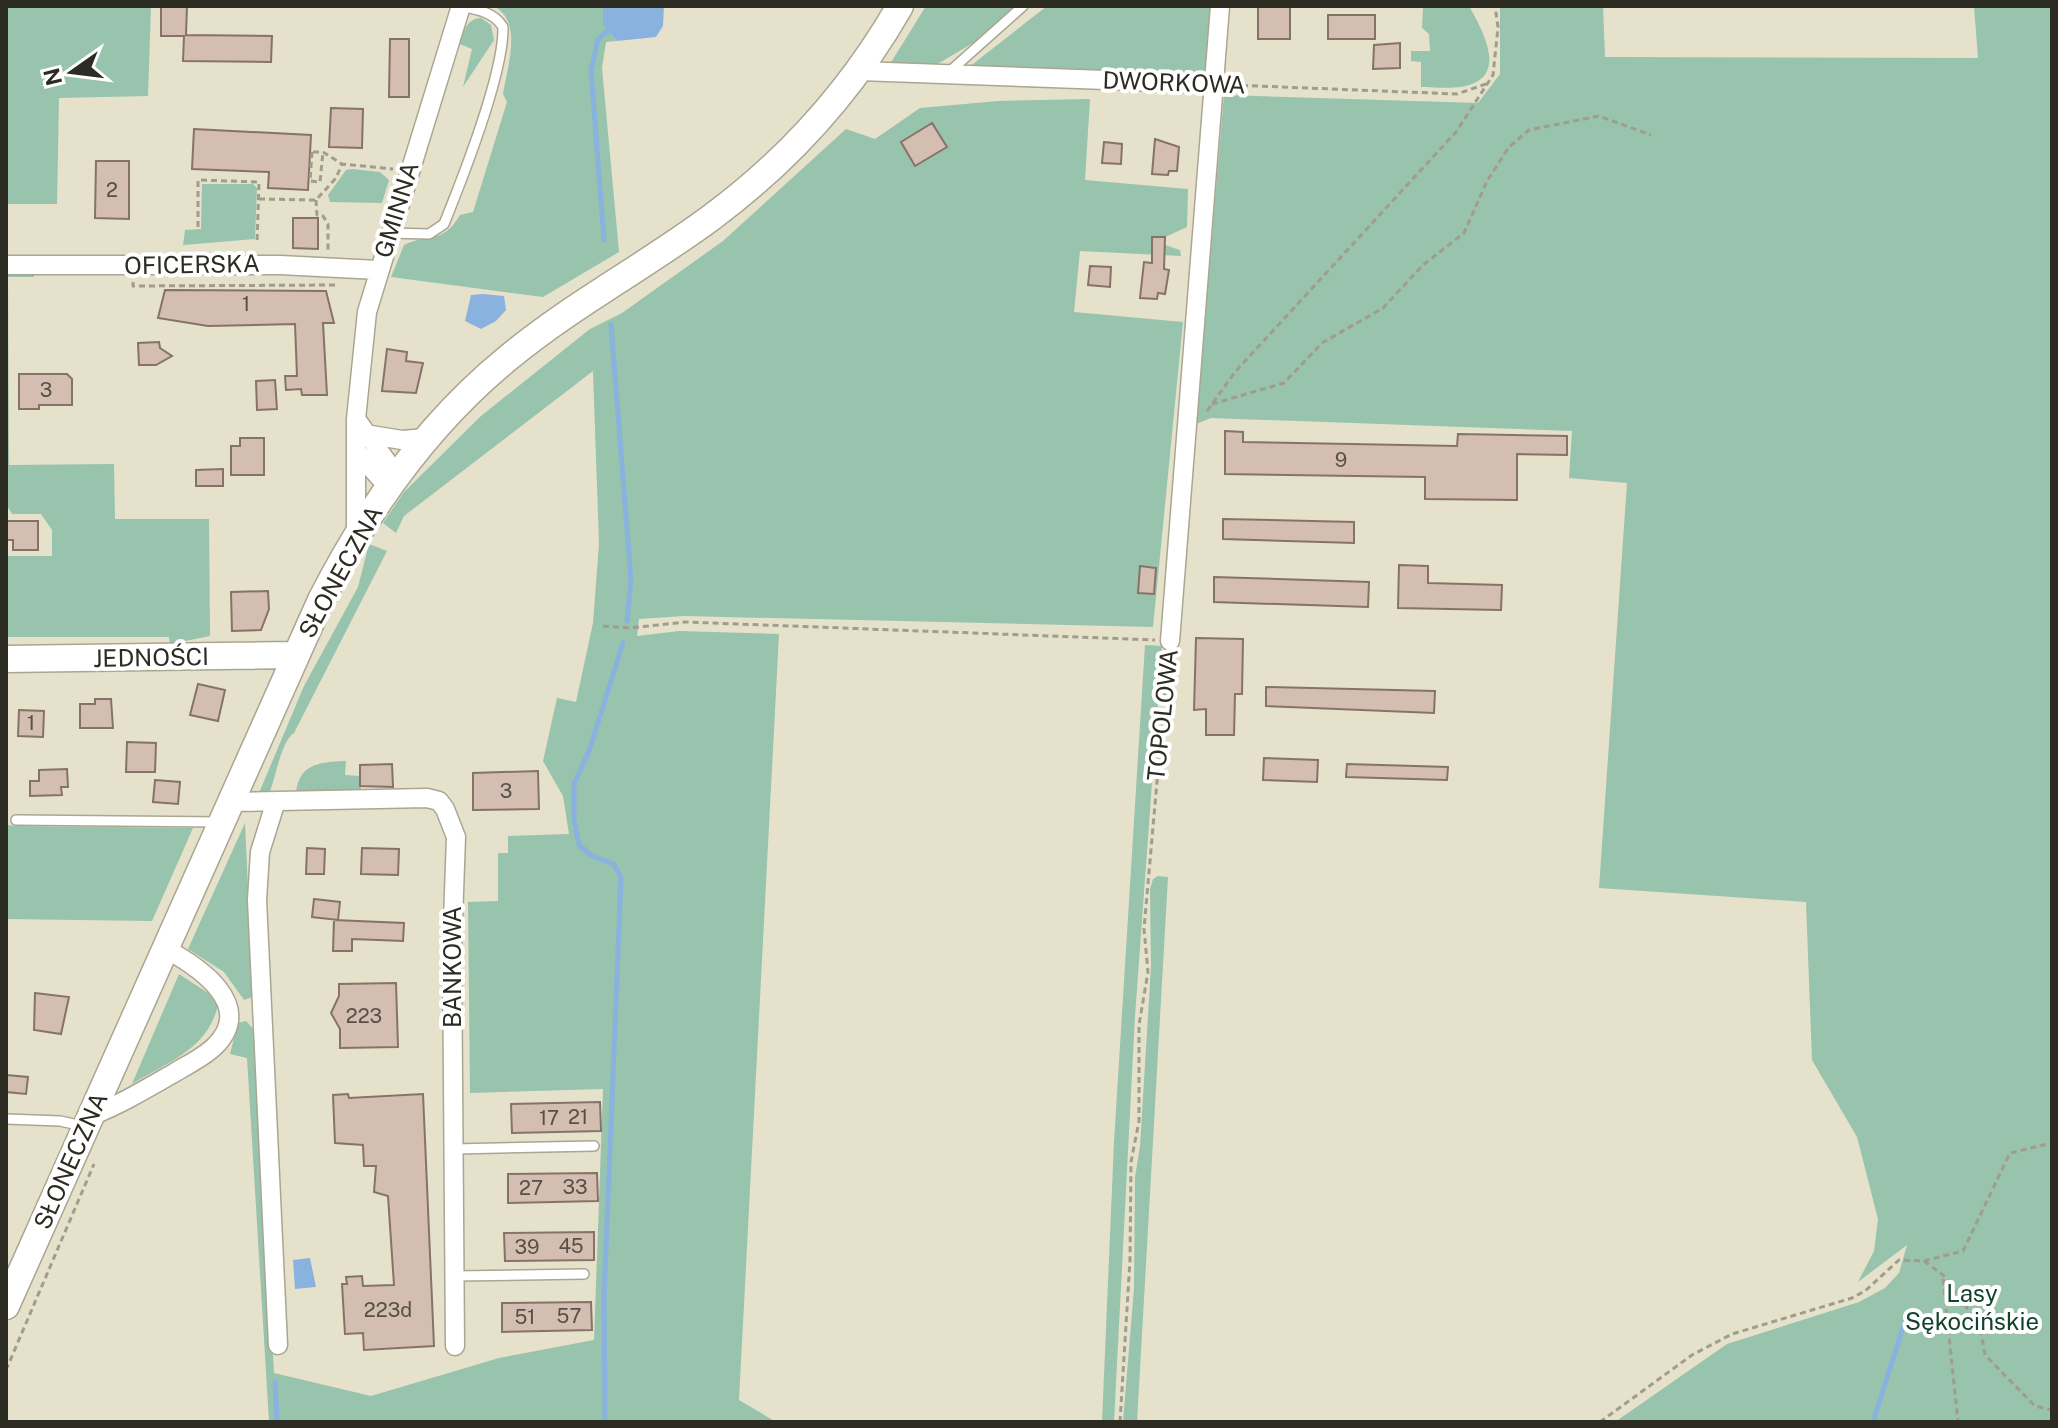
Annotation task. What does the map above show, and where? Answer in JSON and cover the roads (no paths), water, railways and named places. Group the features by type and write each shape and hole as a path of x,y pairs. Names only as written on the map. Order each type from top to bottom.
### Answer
{"main road":[{"name":"SŁONECZNA","path":"6,1306 296,655 356,535 392,481 426,438 506,359 712,217 767,173 823,119 860,71 900,6"},
{"name":"JEDNOŚCI","path":"6,659 296,655"}],"street":[{"name":"GMINNA","path":"356,535 356,451 361,428 367,312 460,6"},
{"name":"TOPOLOWA","path":"1170,641 1220,6"},
{"name":"DWORKOWA","path":"860,71 943,77 1216,84"},
{"name":"OFICERSKA","path":"6,265 280,265 378,270"},
{"path":"361,428 402,440 426,438"},
{"path":"356,451 380,478 392,481 390,466 361,428"},
{"name":"BANKOWA","path":"228,812 275,804 427,798 439,801 445,809 456,837 457,857 452,948 455,1346"},
{"path":"275,804 260,852 257,900 278,1345"},
{"path":"89,1121 210,1051 225,1033 229,1013 221,990 166,949"},
{"path":"229,1013 261,1010"}],"lane":[{"path":"390,233 429,234 444,224 491,87 502,49 503,27 494,17 478,9 460,6"},
{"path":"943,77 1023,6"},
{"path":"16,820 228,812"},
{"path":"6,1119 89,1121"},
{"path":"454,1149 594,1146"},
{"path":"455,1276 584,1274"}],"water":[{"path":"603,6 664,6 663,26 656,37 617,41 603,26"},
{"path":"471,295 504,296 506,310 496,321 481,329 465,321"},
{"path":"310,1258 316,1287 295,1289 293,1260"}],"waterway":[{"path":"604,240 591,71 598,39 608,31"},
{"path":"611,324 631,580 627,621"},
{"path":"605,1422 604,1297 621,878 614,864 592,856 579,845 574,819 574,784 589,751 623,643"},
{"path":"1873,1422 1906,1318"},
{"path":"275,1382 277,1422"}],"park label":[{"name":"Lasy Sękocińskie","path":"1972,1308"}]}
